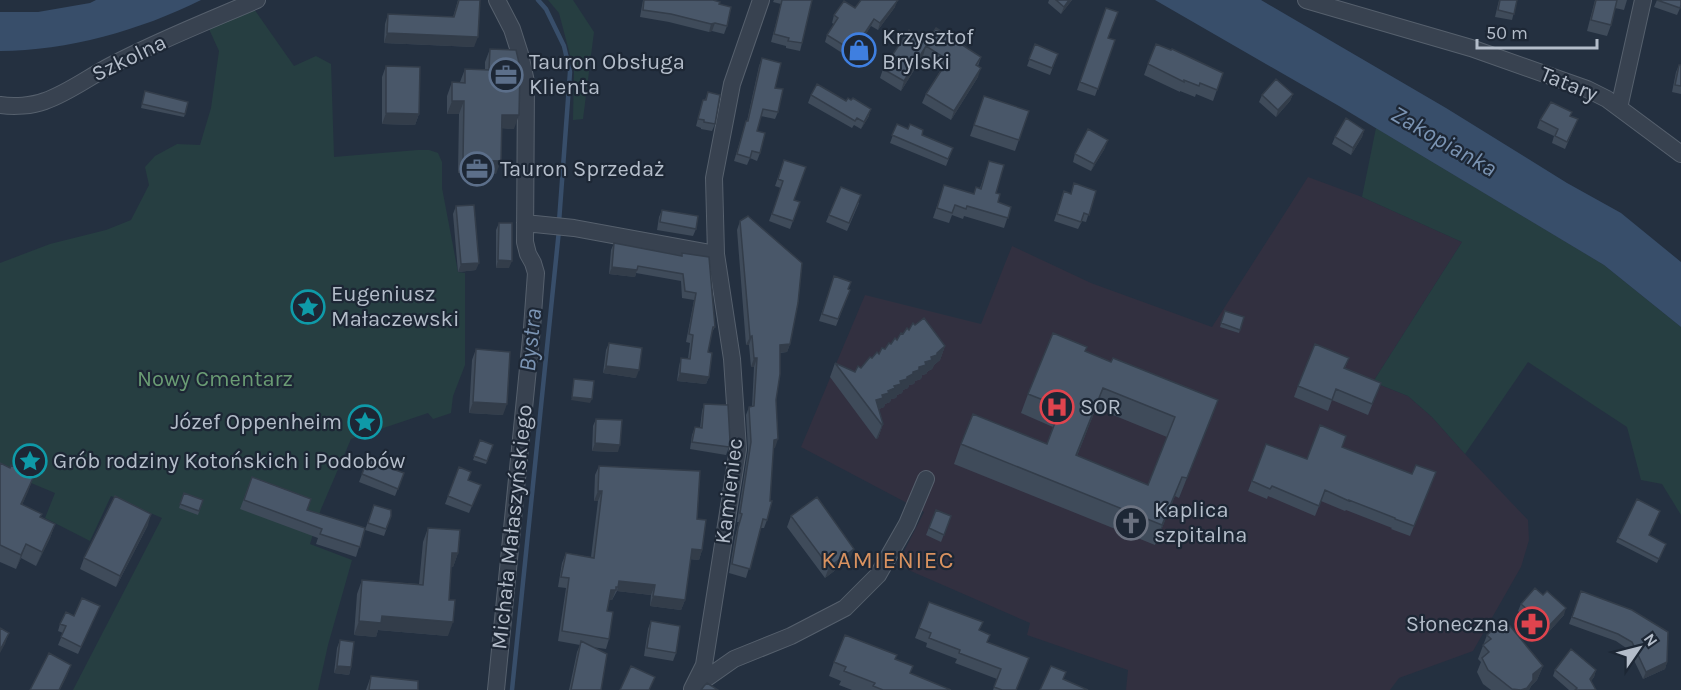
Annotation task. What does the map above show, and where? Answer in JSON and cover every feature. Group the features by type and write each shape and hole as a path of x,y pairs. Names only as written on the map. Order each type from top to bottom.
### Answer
{"street":[{"name":"Szkolna","path":"0,105 27,105 44,102 150,46 257,0"},
{"path":"497,0 512,28 526,82 525,223 574,228 716,254"},
{"name":"Kamieniec","path":"692,689 704,665 738,449 732,359 716,254 714,178 732,84 761,0"},
{"name":"Tatary","path":"1306,0 1471,48 1587,89 1607,99 1681,154"},
{"path":"1619,108 1643,0"},
{"name":"Michała Małaszyńskiego","path":"496,690 536,273 525,242 525,223"},
{"name":"Kamieniec","path":"692,689 734,659 791,636 845,608 878,575 907,524 926,479"}],"shaded area":[{"path":"1308,177 1362,197 1462,242 1373,382 1408,396 1432,417 1528,520 1529,540 1521,567 1473,651 1399,678 1390,690 1126,690 1128,670 1027,635 1030,623 897,565 924,512 801,447 865,295 981,324 1012,246 1091,283 1212,327"}],"green space":[{"path":"548,0 573,0 594,32 583,119 573,120 574,70 559,13"},
{"name":"Nowy Cmentarz","path":"254,9 294,66 316,56 331,64 334,157 418,150 438,153 442,162 442,188 458,272 465,273 465,365 453,396 451,413 433,419 428,413 351,439 321,509 310,544 352,560 318,690 73,690 162,518 111,496 90,541 45,518 55,493 0,470 0,263 50,244 106,230 131,220 149,185 145,167 155,156 177,144 200,145 211,108 219,51 209,29"},
{"path":"1376,128 1604,265 1681,327 1681,515 1662,484 1641,480 1627,427 1528,362 1465,454 1432,417 1408,396 1373,382 1462,242 1362,197"}],"water":[{"path":"96,0 201,0 154,21 103,37 51,47 0,51 0,12 38,12"},
{"name":"Zakopianka","path":"1155,0 1261,0 1621,213 1681,262 1681,327 1604,265 1339,106"}],"building":[{"path":"459,0 480,0 478,37 387,33 388,14 454,17"},
{"path":"644,0 713,0 731,7 727,26 643,10"},
{"path":"782,0 812,0 802,43 788,41 789,38 774,34"},
{"path":"861,0 898,0 880,23 874,19 853,51 827,35 838,18 834,15 844,1 855,8"},
{"path":"1056,0 1069,0 1064,7"},
{"path":"1500,0 1517,0 1514,14 1498,10"},
{"path":"1596,0 1617,0 1611,25 1591,20"},
{"path":"1657,0 1681,0 1681,5 1680,8"},
{"path":"1106,8 1118,12 1108,38 1115,40 1098,89 1080,82"},
{"path":"936,28 981,57 976,65 981,68 954,111 926,94 948,60 926,46 904,81 883,69 909,30 927,42"},
{"path":"1035,44 1058,54 1052,68 1029,59"},
{"path":"1156,44 1223,73 1217,90 1200,83 1199,86 1184,80 1184,82 1148,64"},
{"path":"490,49 516,50 520,67 519,115 502,115 501,161 463,160 464,101 452,101 452,82 465,83 465,69 489,70"},
{"path":"762,58 781,63 775,88 783,89 778,112 763,109 757,131 765,133 760,153 752,151 750,158 737,154 746,121 748,121"},
{"path":"1679,65 1681,65 1681,86 1675,85"},
{"path":"386,66 420,67 419,114 386,113"},
{"path":"1276,79 1293,94 1278,110 1262,95"},
{"path":"817,84 846,101 848,98 851,100 853,98 871,109 864,122 857,118 855,121 811,95"},
{"path":"145,91 188,102 185,114 142,104"},
{"path":"708,92 720,95 715,124 698,119 703,100 706,100"},
{"path":"984,96 1029,111 1019,140 974,125"},
{"path":"1551,102 1572,112 1570,116 1578,119 1567,142 1555,136 1558,129 1540,120"},
{"path":"1346,118 1364,130 1353,148 1335,137"},
{"path":"897,124 908,129 910,124 923,130 922,135 953,148 948,159 892,135"},
{"path":"1088,129 1108,140 1094,164 1075,154"},
{"path":"784,160 806,167 794,200 800,202 793,221 772,214 783,181 778,179"},
{"path":"989,161 1004,165 996,193 1000,194 998,202 1011,207 1008,218 967,206 966,209 955,205 952,213 937,208 944,185 974,194 976,187 981,189"},
{"path":"1074,183 1096,191 1089,215 1084,213 1081,222 1057,214 1064,191 1071,194"},
{"path":"841,187 861,195 849,223 829,215"},
{"path":"474,205 479,263 461,264 456,206"},
{"path":"662,210 698,216 696,229 660,222"},
{"path":"748,216 802,263 798,303 790,344 780,345 780,374 776,400 778,439 774,440 770,501 772,501 767,520 763,519 750,569 732,564 742,514 740,513 751,442 749,407 754,406 757,358 754,358 752,336 750,337 740,221"},
{"path":"499,223 512,223 512,261 498,260"},
{"path":"614,243 682,256 682,253 709,257 715,327 713,327 708,352 712,353 709,377 680,373 681,358 690,359 693,335 689,334 696,293 685,291 683,274 638,266 637,270 612,267"},
{"path":"834,276 851,282 838,319 822,314"},
{"path":"1225,311 1244,317 1240,330 1221,323"},
{"path":"924,318 945,346 937,355 931,357 932,360 925,362 926,365 919,367 919,370 913,372 907,379 900,381 901,384 882,395 883,398 876,400 882,425 835,363 855,372 858,366 861,368 870,357 872,358 877,352 879,354 882,348 885,349 895,338 897,340 907,328 909,330 913,323 915,325"},
{"path":"1053,333 1087,347 1085,351 1111,362 1113,358 1218,400 1187,478 1182,477 1162,525 961,444 973,414 1047,444 1061,407 1028,394","holes":["1103,388 1175,417 1148,485 1076,455"]},
{"path":"609,343 642,348 639,370 606,366"},
{"path":"1315,344 1349,358 1344,368 1381,383 1372,404 1336,389 1332,400 1298,386"},
{"path":"476,349 510,352 507,404 473,402"},
{"path":"574,379 594,381 592,399 572,397"},
{"path":"704,404 728,405 729,447 692,442 695,427 702,428"},
{"path":"596,419 622,420 620,445 595,443"},
{"path":"1320,425 1346,436 1342,447 1412,474 1416,465 1436,472 1414,526 1325,490 1319,506 1272,486 1270,489 1252,481 1266,444 1307,459"},
{"path":"480,440 493,445 487,461 474,456"},
{"path":"369,456 388,464 387,467 404,473 398,489 362,474"},
{"path":"0,463 22,470 21,473 33,478 21,504 42,514 40,517 55,524 42,552 26,544 21,555 0,545"},
{"path":"599,466 700,471 697,519 706,520 702,550 692,549 685,600 653,596 655,585 619,581 616,590 611,590 607,611 613,612 609,639 562,631 569,578 561,577 566,553 594,558 602,491 598,491"},
{"path":"459,467 471,472 468,480 481,485 472,506 448,496"},
{"path":"252,477 311,499 307,510 365,528 360,547 320,534 322,529 244,500"},
{"path":"184,493 203,500 199,511 180,504"},
{"path":"115,496 151,514 120,576 84,558"},
{"path":"817,497 854,549 829,567 791,516"},
{"path":"1637,499 1660,511 1649,535 1666,544 1659,559 1618,538"},
{"path":"374,505 391,510 386,529 368,523"},
{"path":"936,510 951,516 944,535 929,528"},
{"path":"428,528 460,530 458,553 452,553 449,600 455,600 453,622 382,616 381,623 359,621 362,580 423,585"},
{"path":"1535,588 1543,595 1547,591 1566,608 1547,628 1540,621 1535,626 1524,616 1529,611 1521,604"},
{"path":"1581,591 1632,610 1668,632 1667,662 1646,672 1632,642 1618,634 1572,617"},
{"path":"82,598 100,606 81,647 61,637 66,626 60,624 66,612 74,616"},
{"path":"929,602 983,622 979,630 990,635 987,642 1029,658 1016,690 1002,690 994,687 1001,669 959,653 960,650 929,638 931,633 919,628"},
{"path":"1505,620 1543,666 1533,674 1533,680 1527,688 1521,690 1512,689 1488,670 1482,658 1489,652 1483,645 1491,639 1487,635"},
{"path":"651,621 680,626 676,653 647,648"},
{"path":"0,628 9,633 0,650"},
{"path":"845,635 897,655 895,659 913,666 910,673 951,690 883,690 873,686 875,683 844,671 846,667 834,662"},
{"path":"340,640 354,642 351,667 337,666"},
{"path":"581,641 607,654 601,690 571,690"},
{"path":"1571,649 1596,670 1590,679 1596,690 1575,690 1577,688 1555,670"},
{"path":"49,653 71,665 59,690 30,690"},
{"path":"631,666 655,677 649,690 620,690"},
{"path":"1051,666 1066,672 1063,679 1088,690 1040,690"},
{"path":"371,676 418,681 418,690 369,690"},
{"path":"707,683 718,690 701,690"}],"waterway":[{"name":"Bystra","path":"538,0 546,9 564,46 570,72 559,222"},
{"name":"Bystra","path":"512,690 559,230"}],"place":[{"name":"Krzysztof Brylski","path":"859,50"},
{"name":"Tauron Obsługa Klienta","path":"506,75"},
{"name":"Tauron Sprzedaż","path":"477,169"},
{"name":"Eugeniusz Małaczewski","path":"308,307"},
{"name":"SOR","path":"1057,407"},
{"name":"Józef Oppenheim","path":"365,422"},
{"name":"Grób rodziny Kotońskich i Podobów","path":"30,461"},
{"name":"Kaplica szpitalna","path":"1131,523"},
{"name":"Słoneczna","path":"1532,624"}],"district":[{"name":"KAMIENIEC","path":"888,560"}]}
